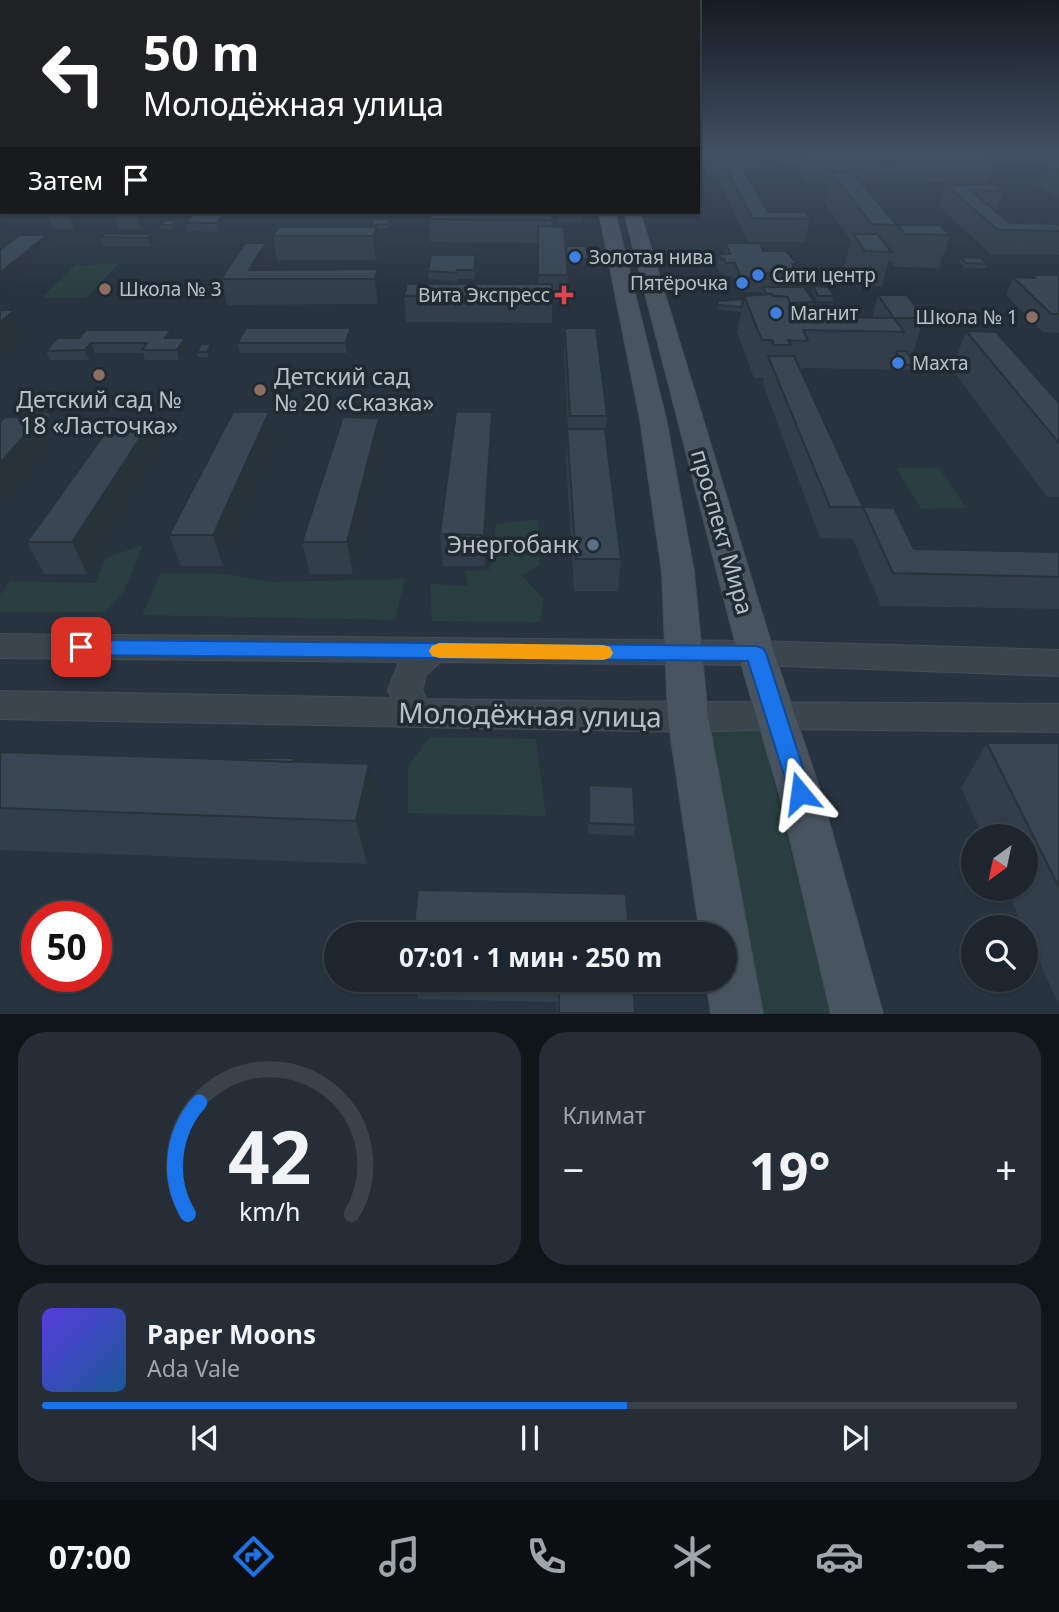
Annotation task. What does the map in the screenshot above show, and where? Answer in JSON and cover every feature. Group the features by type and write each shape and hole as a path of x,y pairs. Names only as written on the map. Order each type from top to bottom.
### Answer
{"main road":[{"name":"проспект Мира","path":"620,214 690,419 756,653 777,715 857,1013"},
{"name":"проспект Мира","path":"620,214 610,232 653,419 678,572 688,718 721,922"},
{"path":"653,419 668,423 690,419"},
{"path":"733,992 737,1013"}],"street":[{"path":"0,646 756,653 1056,664"},
{"path":"426,713 415,710 408,701 405,690 412,669 432,651"},
{"name":"Молодёжная улица","path":"0,705 688,718 777,715 1059,718"}],"green space":[{"path":"118,264 86,298 41,298 76,265"},
{"path":"896,468 939,468 966,508 921,509"},
{"path":"538,519 540,565 521,575 544,599 540,622 432,621 430,584 469,586 464,571 490,570 496,524"},
{"path":"143,545 124,591 105,612 0,612 0,595 10,581 96,583 105,558"},
{"path":"161,573 227,574 268,582 405,579 395,620 142,615"},
{"path":"708,724 760,725 830,1013 763,1013"},
{"path":"430,737 536,739 546,816 408,813 408,766"}],"building":[{"path":"742,198 760,198 768,212 805,212 810,219 752,218"},
{"path":"852,198 874,198 897,225 872,224"},
{"path":"961,198 980,198 1010,223 1059,224 1059,231 998,230"},
{"path":"430,214 552,214 552,220 429,219"},
{"path":"193,215 223,215 216,223 185,223"},
{"path":"373,219 389,219 388,224 372,225"},
{"path":"165,220 176,220 172,225 160,225"},
{"path":"897,225 940,225 950,235 905,234"},
{"path":"538,226 564,227 568,275 538,275"},
{"path":"279,227 377,227 373,236 273,236"},
{"path":"105,234 152,234 148,238 101,237"},
{"path":"853,234 877,234 892,252 865,251"},
{"path":"19,235 47,235 0,273 0,250"},
{"path":"245,243 266,243 249,270 378,269 375,279 221,279"},
{"path":"726,243 760,243 763,251 786,251 797,264 792,264 797,273 764,273 767,279 741,278 735,263 726,263 721,259 719,254 730,254"},
{"name":"Золотая нива","path":"566,246 586,246 588,259 567,259"},
{"path":"431,255 475,255 474,270 457,270 456,273 428,271"},
{"path":"960,257 982,258 987,264 966,263"},
{"path":"1032,275 1059,275 1059,314 1051,314 1013,277 1035,278"},
{"path":"407,284 552,284 552,297 404,296"},
{"path":"813,286 828,287 834,296 818,296"},
{"path":"762,287 804,287 814,302 790,303 787,297 767,294"},
{"path":"772,294 787,297 797,317 894,318 904,332 803,330 808,341 788,340 791,345 774,345 772,340 762,340 744,296"},
{"path":"878,295 907,295 924,318 894,318"},
{"path":"743,299 742,307 718,305 718,301"},
{"path":"0,310 14,310 0,323"},
{"path":"246,328 351,328 345,343 237,343"},
{"path":"565,328 596,328 607,416 570,416"},
{"path":"86,330 171,330 165,338 185,338 177,350 142,350 147,343 91,343 85,350 46,351 57,338 79,338"},
{"path":"966,331 996,332 1059,403 1059,443"},
{"path":"201,344 211,344 207,352 197,352"},
{"path":"898,351 906,351 916,365 893,365"},
{"path":"768,356 794,356 863,507 830,507"},
{"path":"40,404 56,404 49,412 32,412"},
{"path":"233,412 269,412 213,535 169,535"},
{"path":"456,412 492,412 484,535 440,534"},
{"path":"5,417 40,418 0,463 0,422"},
{"path":"343,417 379,418 347,542 302,542"},
{"path":"116,418 153,418 72,542 27,542"},
{"path":"567,429 605,429 621,559 576,559"},
{"path":"863,507 894,508 914,549 1059,552 1059,577 893,573"},
{"path":"987,743 1059,743 1059,887 1038,845 1038,824 1028,824"},
{"path":"0,752 369,764 356,821 0,808"},
{"path":"294,758 293,762 246,760"},
{"path":"589,785 633,787 635,825 589,823"},
{"path":"418,890 626,894 628,922 414,922"},
{"path":"559,992 634,992 635,1013 559,1013"}],"slow traffic":[{"path":"439,651 603,653"}],"place":[{"name":"Золотая нива","path":"575,257"},
{"name":"Сити центр","path":"758,275"},
{"name":"Пятёрочка","path":"742,283"},
{"name":"Школа № 3","path":"105,289"},
{"name":"Вита Экспресс","path":"564,295"},
{"name":"Магнит","path":"776,313"},
{"name":"Школа № 1","path":"1032,317"},
{"name":"Махта","path":"898,363"},
{"name":"Детский сад № 18 «Ласточка»","path":"99,375"},
{"name":"Детский сад № 20 «Сказка»","path":"260,390"},
{"name":"Энергобанк","path":"593,545"}],"route":[{"path":"81,647 756,653 800,793"}]}
